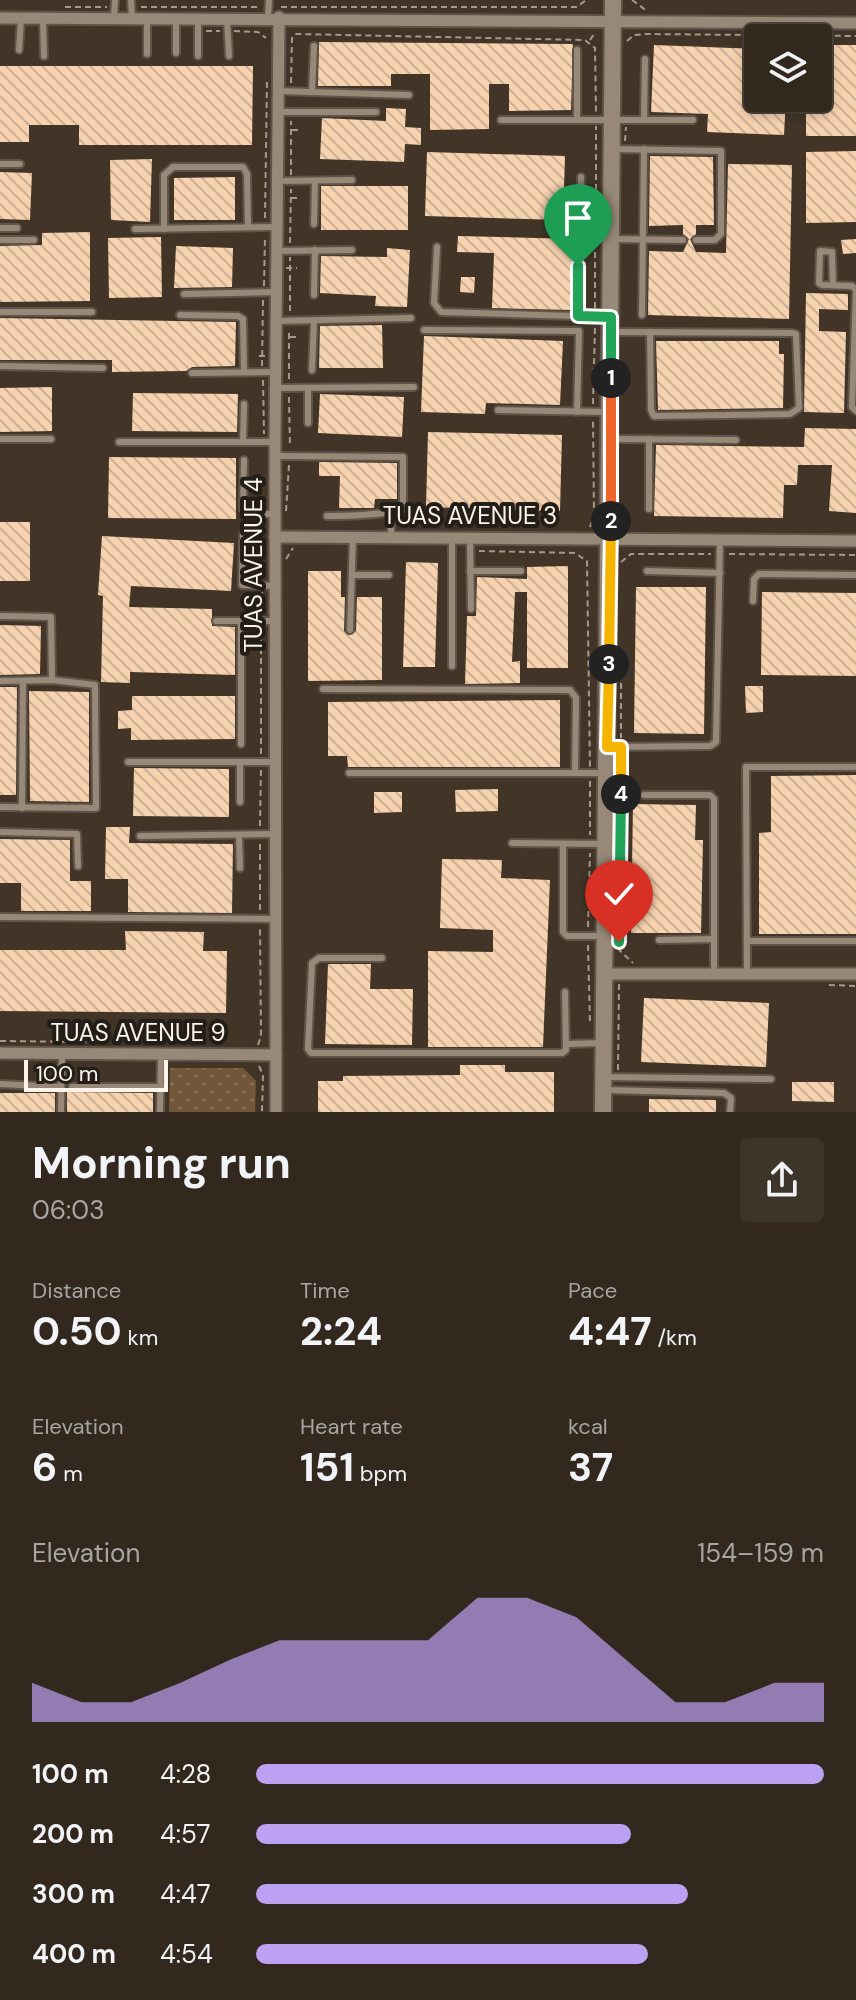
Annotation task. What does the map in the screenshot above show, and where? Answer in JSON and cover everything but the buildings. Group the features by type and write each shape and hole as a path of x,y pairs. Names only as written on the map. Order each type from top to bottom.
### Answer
{"street":[{"path":"603,1112 609,1081 597,1044 604,974 596,936 598,773 614,747 611,439 602,412 607,230 619,149 611,119 613,0"},
{"path":"0,18 43,18 132,8 147,17 227,17 271,10 613,21 856,23"},
{"name":"TUAS AVENUE 4","path":"271,10 279,32 285,91 284,181 271,227 277,251 270,292 283,320 276,337 276,388 270,442 275,457 275,514 270,540 268,586 275,621 276,1112"},
{"name":"TUAS AVENUE 3","path":"270,540 452,537 470,544 611,538 856,541"},
{"path":"604,974 856,974"},
{"name":"TUAS AVENUE 9","path":"0,1053 276,1055"}],"lane":[{"path":"147,17 147,54"},
{"path":"176,17 176,53"},
{"path":"198,17 198,56"},
{"path":"227,17 229,56"},
{"path":"19,50 22,18"},
{"path":"43,18 44,56"},
{"path":"312,92 314,46"},
{"path":"577,50 577,120"},
{"path":"644,120 645,59"},
{"path":"285,91 409,95"},
{"path":"285,112 376,112"},
{"path":"501,120 693,120"},
{"path":"619,149 721,151 721,234 715,240 696,240"},
{"path":"642,315 644,149"},
{"path":"0,164 20,164"},
{"path":"164,229 164,175 173,167 243,167 247,174 248,227"},
{"path":"581,177 580,226 643,239 683,240"},
{"path":"284,181 352,180"},
{"path":"314,224 315,181"},
{"path":"135,229 271,227"},
{"path":"0,228 17,228"},
{"path":"0,240 34,240"},
{"path":"437,247 434,303 441,312 578,316 650,332 796,334 799,408 790,414 654,416 651,410 650,332"},
{"path":"314,295 315,250"},
{"path":"277,251 352,250"},
{"path":"833,285 832,252 822,250 818,254 818,281 833,285 852,286 856,290 852,407 856,411"},
{"path":"578,266 578,316"},
{"path":"184,294 270,292"},
{"path":"0,312 92,312"},
{"path":"180,315 238,316 243,319 244,372"},
{"path":"283,320 411,318"},
{"path":"312,370 314,321"},
{"path":"424,330 579,331 577,412"},
{"path":"0,366 103,368"},
{"path":"192,373 276,372"},
{"path":"276,388 414,387"},
{"path":"308,388 308,423"},
{"path":"243,442 244,404"},
{"path":"498,410 602,412"},
{"path":"0,439 51,439"},
{"path":"611,439 736,440"},
{"path":"649,439 649,509"},
{"path":"119,442 270,442"},
{"path":"275,457 402,455 405,507 401,511 372,517 327,516"},
{"path":"244,460 243,509 249,514 275,514"},
{"path":"391,511 391,537"},
{"path":"243,535 242,585 268,586"},
{"path":"350,630 353,537"},
{"path":"452,537 452,666"},
{"path":"614,747 710,746 716,742 720,539"},
{"path":"470,544 471,609"},
{"path":"470,571 521,571"},
{"path":"647,571 720,573"},
{"path":"753,601 754,579 759,574 856,575"},
{"path":"352,575 389,575"},
{"path":"0,616 51,617 52,680"},
{"path":"216,621 275,621"},
{"path":"241,621 241,744"},
{"path":"0,681 52,680 95,685 96,808 0,807"},
{"path":"22,808 23,681"},
{"path":"323,689 570,690 576,698 575,773"},
{"path":"128,762 275,762"},
{"path":"240,762 240,802"},
{"path":"747,974 746,767 856,767"},
{"path":"349,773 598,773"},
{"path":"644,795 710,795 714,799 714,974"},
{"path":"0,832 77,834 78,866"},
{"path":"140,836 275,834"},
{"path":"239,835 240,868"},
{"path":"512,843 598,844"},
{"path":"563,844 562,929 567,936 596,936"},
{"path":"0,917 275,919"},
{"path":"659,940 714,939"},
{"path":"747,941 856,941"},
{"path":"382,958 319,958 312,963 308,1049 311,1053 559,1054 566,1050 565,992"},
{"path":"566,1044 597,1044"},
{"path":"61,1112 62,1053"},
{"path":"160,1112 161,1055"},
{"path":"609,1081 771,1079"},
{"path":"609,1081 724,1093 731,1098 730,1112"},
{"path":"0,1084 61,1087"},
{"path":"72,1087 161,1087"}],"path":[{"path":"132,8 577,7 586,0"},
{"path":"59,7 115,8"},
{"path":"268,44 269,34 279,32 294,35 589,41 595,48 619,149"},
{"path":"589,41 594,34"},
{"path":"285,91 294,35"},
{"path":"625,47 630,35 856,36"},
{"path":"267,74 270,292 262,372 270,442"},
{"path":"285,112 284,181 290,250 283,320 289,337 290,456 286,522"},
{"path":"586,531 594,516 602,412 611,119"},
{"path":"276,337 299,337"},
{"path":"258,1043 261,1036 261,621 268,586 270,540"},
{"path":"470,544 575,553 587,561"},
{"path":"284,564 294,548"},
{"path":"620,565 622,557 631,554 856,555"},
{"path":"591,557 587,561 598,773 597,1044"},
{"path":"621,662 614,747 619,942 621,957 631,963 645,964"},
{"path":"609,1081 619,988 627,982"},
{"path":"251,1061 263,1075 262,1112"}],"shaded area":[{"path":"170,1068 243,1068 256,1081 255,1112 169,1112"}],"route":[{"path":"578,266 578,316 611,317 607,747 621,747 619,942"}]}
